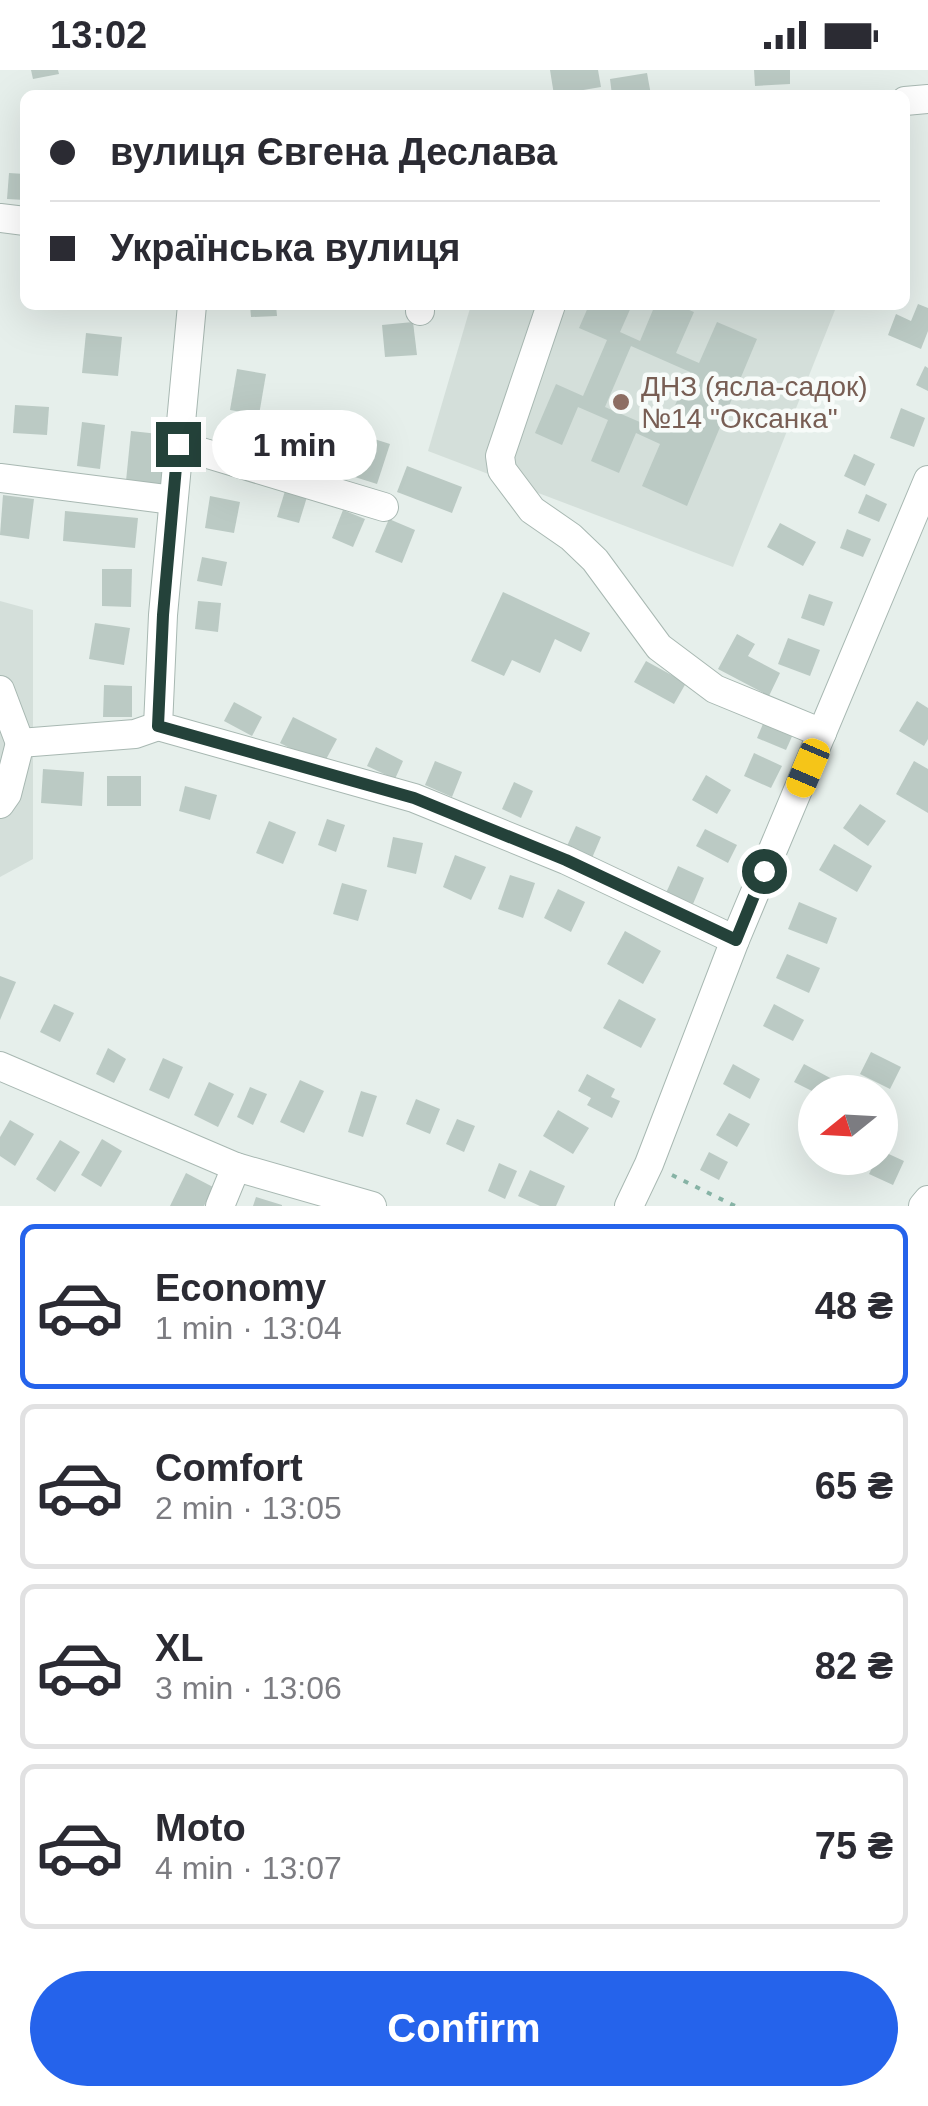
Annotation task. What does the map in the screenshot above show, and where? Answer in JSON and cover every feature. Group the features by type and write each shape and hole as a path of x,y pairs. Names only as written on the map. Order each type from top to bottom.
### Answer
{"street":[{"path":"158,726 173,500 191,310"},
{"path":"549,310 500,456 502,470 532,510 596,560 659,647 715,689 822,733"},
{"path":"178,444 384,507"},
{"path":"0,478 173,500"},
{"path":"629,1206 650,1164 736,940 928,480"},
{"path":"0,690 20,743 7,794 0,804"},
{"path":"20,743 135,734 158,726 414,798 566,860 736,940"},
{"path":"0,1066 236,1167 372,1206"},
{"path":"220,1206 236,1167"}],"path":[{"path":"650,1164 735,1206"}],"shaded area":[{"name":"ДНЗ (ясла-садок) №14 \"Оксанка\"","path":"470,310 835,310 733,567 428,451"},
{"path":"0,601 33,610 33,859 0,877"}],"building":[{"path":"31,70 58,70 59,74 33,79"},
{"path":"550,70 598,70 601,87 553,90"},
{"path":"754,70 790,70 790,84 755,86"},
{"path":"647,73 650,90 611,90 610,79"},
{"path":"9,173 20,174 20,200 7,199"},
{"path":"918,304 928,308 928,331 921,349 888,335 896,314 911,321"},
{"path":"250,310 276,310 277,316 251,317"},
{"path":"587,310 630,310 620,332 640,341 653,310 694,312 676,353 699,363 717,322 757,339 687,506 642,486 660,444 636,433 619,473 591,461 608,420 578,407 562,445 535,433 556,384 583,396 607,340 579,328","holes":["631,346 690,372 663,432 605,407"]},
{"path":"413,322 417,355 385,357 382,325"},
{"path":"86,333 122,337 118,376 82,373"},
{"path":"925,366 928,368 928,391 916,385"},
{"path":"237,369 266,374 259,415 230,410"},
{"path":"15,405 49,407 47,435 13,433"},
{"path":"901,408 925,418 914,447 890,438"},
{"path":"82,422 105,425 100,469 77,466"},
{"path":"131,431 168,435 162,485 126,481"},
{"path":"352,432 390,444 377,484 339,472"},
{"path":"854,454 875,464 865,486 844,476"},
{"path":"407,466 462,487 452,513 397,492"},
{"path":"285,491 307,497 299,523 277,517"},
{"path":"866,494 887,504 879,522 858,513"},
{"path":"3,495 34,499 29,539 0,535"},
{"path":"210,496 240,502 234,533 205,528"},
{"path":"343,510 365,519 353,547 332,538"},
{"path":"65,511 138,518 135,548 63,541"},
{"path":"389,519 415,530 402,563 375,552"},
{"path":"780,523 816,542 803,566 767,547"},
{"path":"847,529 871,539 863,557 840,548"},
{"path":"202,557 227,562 222,586 197,581"},
{"path":"102,569 132,569 131,607 102,606"},
{"path":"503,592 590,633 581,652 555,639 540,673 512,660 504,676 471,661"},
{"path":"809,594 833,602 824,626 801,618"},
{"path":"198,601 221,603 218,632 195,629"},
{"path":"95,623 130,628 124,665 89,659"},
{"path":"737,634 755,644 748,656 780,673 769,696 718,669"},
{"path":"788,638 820,650 810,676 778,664"},
{"path":"646,661 686,683 674,704 634,682"},
{"path":"104,685 132,686 132,717 103,717"},
{"path":"917,701 928,708 928,739 924,746 899,731"},
{"path":"234,702 262,717 252,736 224,721"},
{"path":"293,717 337,739 323,765 280,743"},
{"path":"765,719 794,732 786,750 757,738"},
{"path":"376,747 403,761 395,779 367,766"},
{"path":"754,753 782,766 771,788 744,776"},
{"path":"435,761 462,772 452,797 425,785"},
{"path":"914,761 928,769 928,813 896,794"},
{"path":"43,769 84,772 82,806 41,803"},
{"path":"706,775 731,790 717,814 692,800"},
{"path":"107,776 141,776 141,806 107,806"},
{"path":"514,782 533,791 521,818 502,809"},
{"path":"185,786 217,795 210,820 179,811"},
{"path":"860,804 886,821 868,846 843,828"},
{"path":"327,819 345,825 336,852 318,845"},
{"path":"269,821 296,832 283,864 256,853"},
{"path":"576,826 601,837 592,858 567,846"},
{"path":"705,829 737,845 728,863 696,846"},
{"path":"393,837 423,843 416,874 387,867"},
{"path":"834,844 872,866 857,892 819,870"},
{"path":"455,855 486,867 471,900 443,887"},
{"path":"678,866 704,878 693,904 666,893"},
{"path":"510,875 535,883 523,918 498,909"},
{"path":"342,883 367,890 358,921 333,914"},
{"path":"558,889 585,902 571,932 544,918"},
{"path":"799,902 837,918 827,944 788,929"},
{"path":"625,931 661,951 643,984 607,964"},
{"path":"787,954 820,968 809,993 776,978"},
{"path":"0,976 16,982 0,1020"},
{"path":"619,999 656,1019 641,1048 603,1028"},
{"path":"54,1004 74,1013 60,1042 40,1032"},
{"path":"774,1004 804,1020 793,1041 763,1026"},
{"path":"108,1048 126,1059 114,1083 96,1074"},
{"path":"871,1052 901,1067 897,1075 860,1074"},
{"path":"163,1058 183,1067 169,1099 149,1090"},
{"path":"733,1064 760,1079 750,1099 723,1084"},
{"path":"804,1064 825,1075 798,1075 798,1084 794,1082"},
{"path":"587,1074 615,1089 611,1097 620,1101 612,1118 587,1105 591,1098 578,1091"},
{"path":"300,1080 324,1091 304,1133 280,1122"},
{"path":"209,1082 234,1094 218,1127 194,1115"},
{"path":"250,1087 267,1094 253,1125 237,1117"},
{"path":"361,1091 377,1096 363,1137 348,1132"},
{"path":"416,1099 440,1109 430,1134 406,1124"},
{"path":"558,1110 589,1128 573,1154 543,1136"},
{"path":"729,1113 750,1124 737,1147 716,1135"},
{"path":"457,1119 475,1126 464,1152 446,1144"},
{"path":"10,1120 34,1134 15,1166 0,1156 0,1137"},
{"path":"102,1139 122,1151 101,1187 81,1175"},
{"path":"60,1140 80,1152 55,1192 36,1179"},
{"path":"709,1152 728,1162 719,1180 700,1170"},
{"path":"499,1163 517,1171 505,1199 488,1191"},
{"path":"530,1170 565,1186 556,1206 540,1206 518,1196"},
{"path":"186,1173 213,1187 204,1206 170,1206"},
{"path":"871,1175 898,1175 893,1185"},
{"path":"256,1197 282,1205 282,1206 253,1206"}],"place":[{"name":"ДНЗ (ясла-садок) №14 \"Оксанка\"","path":"621,402"}],"route":[{"path":"178,444 158,726 414,798 566,860 736,940 764,871"}]}
